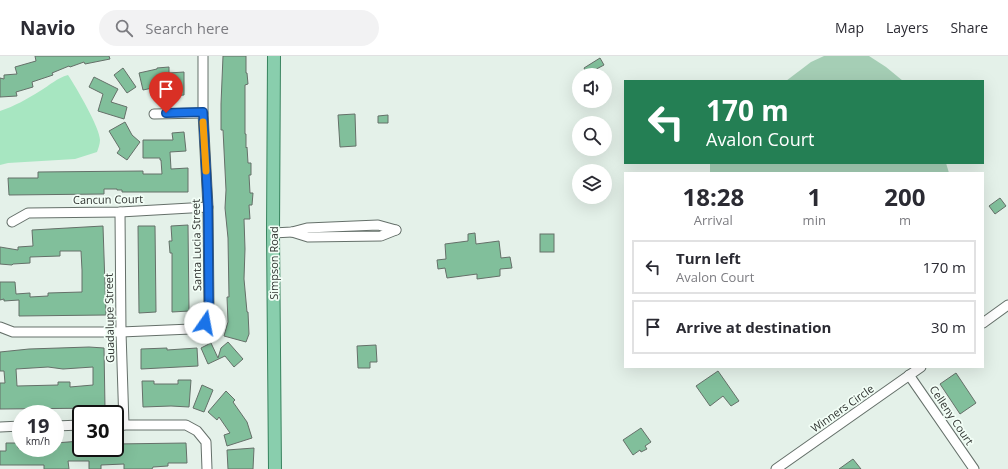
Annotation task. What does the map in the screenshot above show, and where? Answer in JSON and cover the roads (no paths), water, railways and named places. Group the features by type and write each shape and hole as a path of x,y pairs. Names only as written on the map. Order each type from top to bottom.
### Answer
{"main road":[{"name":"Simpson Road","path":"274,56 273,233 275,469"}],"street":[{"name":"Santa Lucia Street","path":"0,327 13,332 121,332 191,329 205,323 209,308 208,207 203,112 203,56"},
{"path":"154,114 203,112"},
{"name":"Cancun Court","path":"12,222 28,213 120,212 208,207"},
{"name":"Guadalupe Street","path":"120,212 120,405"},
{"path":"273,233 292,232 307,228 378,225 396,230 381,236 308,237 292,232"},
{"path":"984,322 1008,305"},
{"name":"Winners Circle","path":"776,469 920,368"},
{"name":"Celleny Court","path":"910,375 974,469"},
{"path":"124,425 186,425 196,431 206,442 207,469"},
{"path":"0,427 12,426"}]}
